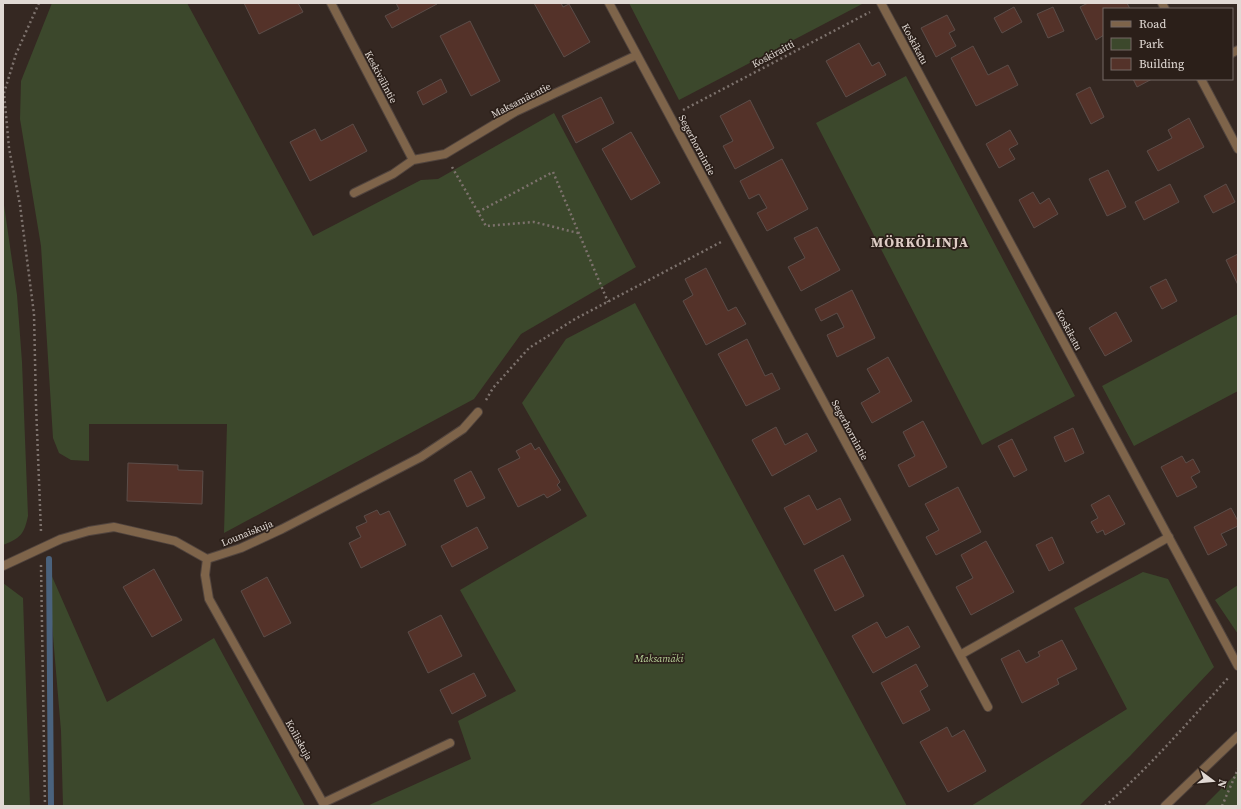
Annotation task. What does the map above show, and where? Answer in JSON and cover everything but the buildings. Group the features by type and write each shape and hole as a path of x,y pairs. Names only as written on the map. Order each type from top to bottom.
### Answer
{"street":[{"name":"Keskivälintie","path":"331,3 413,160"},
{"name":"Segerhornintie","path":"609,3 988,707"},
{"name":"Koskikatu","path":"882,4 1238,666"},
{"name":"Maksamäentie","path":"413,160 445,154 515,112 637,55"},
{"path":"1202,80 1238,148"},
{"path":"354,193 394,174 413,160"},
{"name":"Lounaiskuja","path":"208,559 241,548 282,530 421,457 463,429 478,412"},
{"path":"3,566 61,539 89,531 114,528 175,541 208,559"},
{"path":"960,655 1169,537"},
{"name":"Koiliskuja","path":"208,559 205,575 209,599 323,803 450,743"},
{"path":"1164,806 1238,736"}],"path":[{"path":"39,3 16,54 4,93 9,148 20,205 34,314 41,549 45,806"},
{"name":"Koskiraitti","path":"670,117 882,4"},
{"path":"445,154 486,226 534,222 578,233"},
{"path":"478,212 553,172 608,302"},
{"path":"478,412 493,388 529,348 575,319 734,235"},
{"path":"1105,806 1125,789 1231,675"},
{"path":"1222,806 1238,769"}],"green space":[{"path":"52,3 187,3 313,236 421,180 438,179 554,113 636,267 521,334 474,399 224,533 227,424 89,424 89,461 71,460 59,453 53,438 41,246 20,119 21,81"},
{"path":"629,3 864,3 679,100"},
{"path":"906,76 1075,396 982,445 816,123"},
{"path":"3,198 17,295 22,362 28,516 21,535 3,545"},
{"name":"Maksamäki","path":"635,303 907,806 367,806 471,759 458,721 516,691 460,590 587,516 522,403 566,339"},
{"path":"1238,314 1238,391 1134,446 1102,386"},
{"path":"47,565 107,702 214,638 305,806 63,806 61,731"},
{"path":"1143,572 1168,579 1214,667 1130,756 1079,806 971,806 1127,709 1074,608"},
{"path":"3,583 23,598 30,806 3,806"},
{"path":"1238,585 1238,634 1215,600"},
{"path":"1238,772 1238,806 1204,806"}],"waterway":[{"path":"49,559 51,806"}],"district":[{"name":"MÖRKÖLINJA","path":"920,242"}]}
